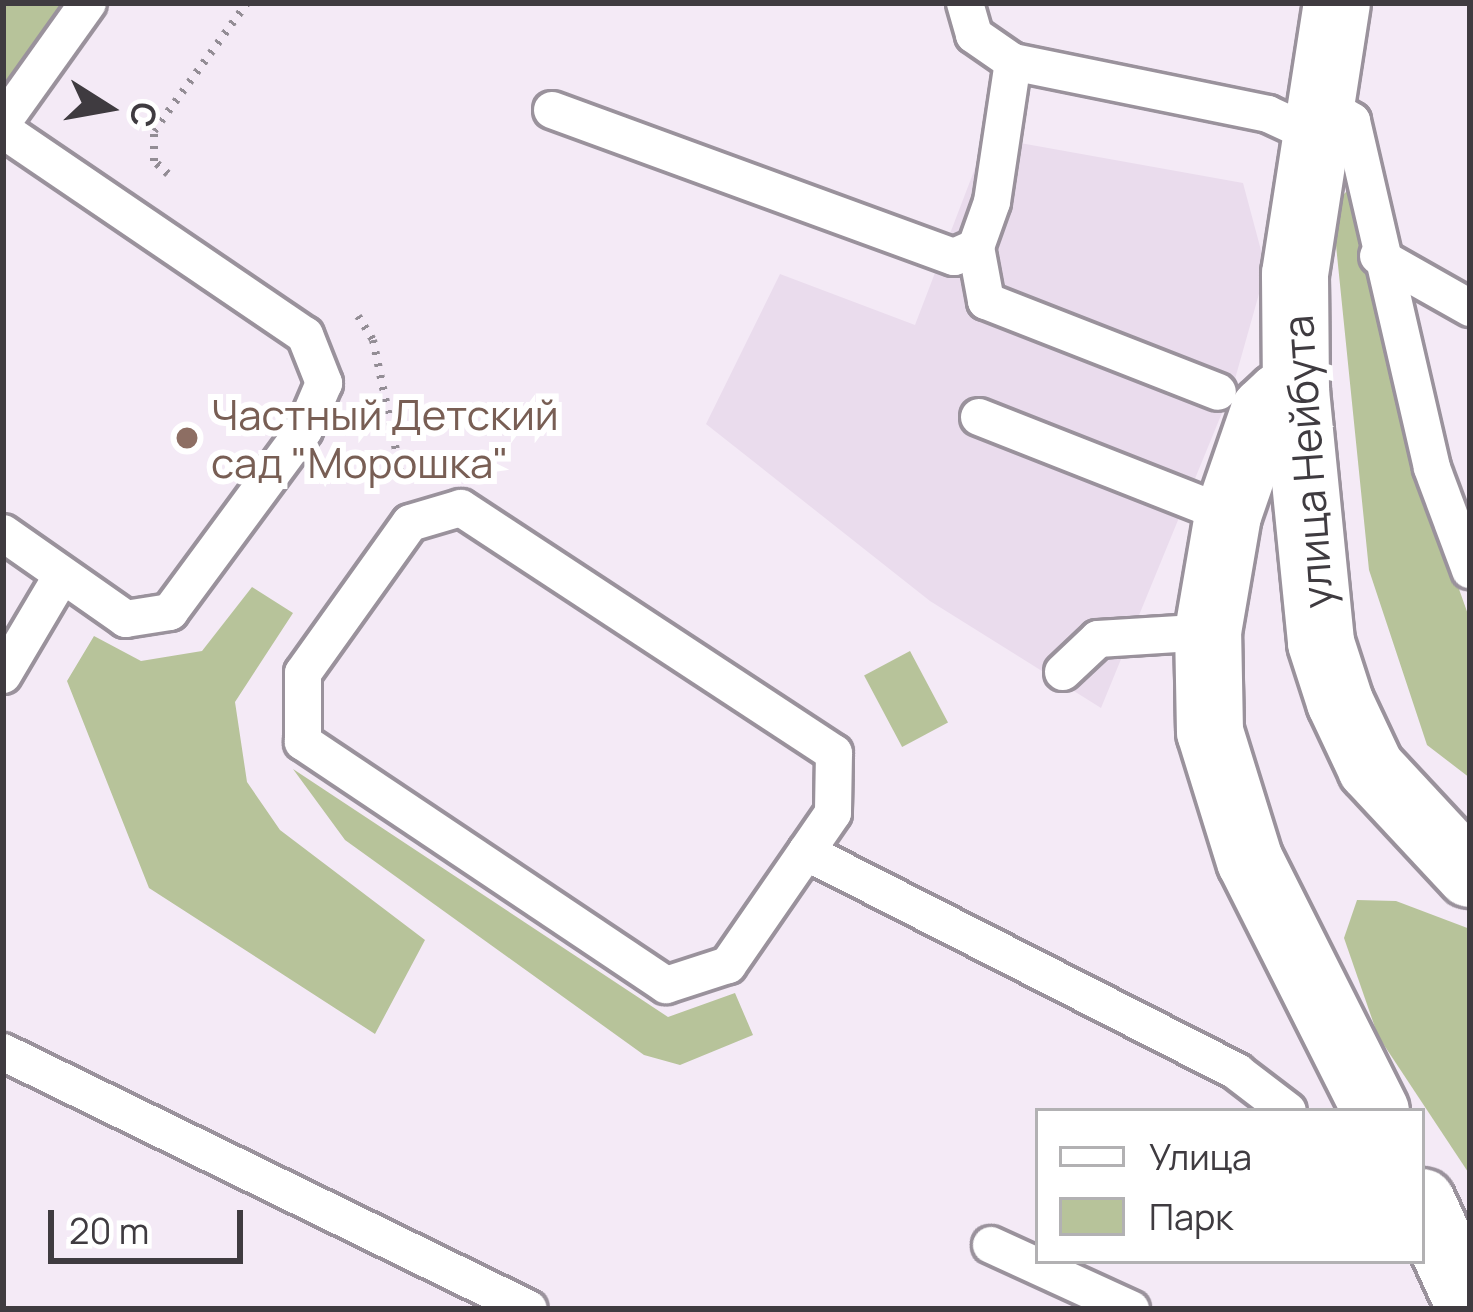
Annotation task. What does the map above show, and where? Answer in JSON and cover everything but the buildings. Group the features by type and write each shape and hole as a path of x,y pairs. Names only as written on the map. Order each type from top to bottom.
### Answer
{"street":[{"name":"улица Нейбута","path":"1337,3 1314,117 1296,391 1321,643 1340,702 1371,768 1470,874"},
{"path":"1296,391 1264,411 1228,515 1208,632 1221,788 1375,1108"},
{"path":"1425,1213 1470,1307"}],"lane":[{"path":"3,533 126,619 170,612 304,430 324,383 305,335 3,126 88,3"},
{"path":"965,3 974,35 1013,62 1268,114 1352,122 1378,256 1470,570"},
{"path":"1013,62 976,247 986,301 1218,392"},
{"path":"552,110 932,254 976,247"},
{"path":"1378,256 1470,308"},
{"path":"979,417 1228,515"},
{"path":"461,508 834,753 833,813 806,852 728,965 666,985 303,742 303,673 410,523 461,508"},
{"path":"3,675 61,577"},
{"path":"1063,672 1098,639 1208,632"},
{"path":"806,852 1237,1072 1284,1108"},
{"path":"3,1052 529,1309"},
{"path":"991,1244 1131,1309"}],"path":[{"path":"175,182 154,160 154,131 247,3"},
{"path":"339,302 373,340 394,430"}],"shaded area":[{"path":"987,137 1243,183 1266,269 1233,386 1101,708 930,601 706,424 780,274 915,325"}],"green space":[{"path":"3,3 62,3 3,90"},
{"path":"1349,189 1416,468 1470,620 1470,778 1427,745 1369,570 1332,206"},
{"path":"252,587 293,613 235,702 247,782 280,830 425,940 375,1034 149,888 67,681 94,636 141,661 202,651"},
{"path":"910,651 948,723 902,747 864,675"},
{"path":"293,769 668,1017 735,993 753,1035 680,1065 644,1055 345,840"},
{"path":"1357,900 1396,901 1470,929 1470,1175 1378,1036 1344,938"}],"place":[{"name":"Частный Детский сад \"Морошка\"","path":"187,438"}]}
